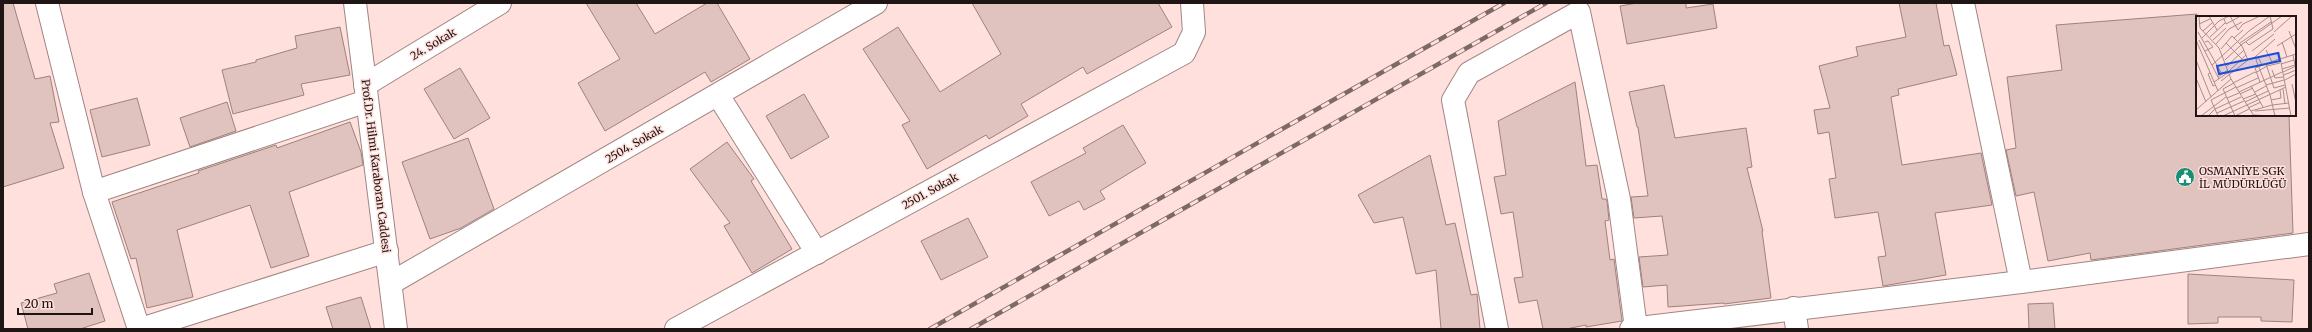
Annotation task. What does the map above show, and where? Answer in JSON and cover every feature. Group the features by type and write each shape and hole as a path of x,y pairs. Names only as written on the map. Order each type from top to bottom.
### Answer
{"street":[{"path":"47,3 94,192 140,329 387,251"},
{"name":"Prof.Dr. Hilmi Karaboran Caddesi","path":"355,3 396,329"},
{"name":"24. Sokak","path":"94,192 366,93 500,3"},
{"name":"2504. Sokak","path":"391,283 876,3"},
{"name":"2501. Sokak","path":"676,329 1184,53 1194,32 1192,3"},
{"path":"1963,3 2021,282"},
{"path":"1497,329 1453,100 1469,73 1579,12 1619,199 1634,328 1796,319 2021,282 2309,244"},
{"path":"718,95 817,253"}],"building":[{"path":"3,3 13,3 35,79 50,76 59,122 50,123 64,168 3,187"},
{"path":"586,3 636,3 655,34 707,3 717,3 750,59 711,82 705,72 605,131 578,83 620,59"},
{"path":"972,3 1158,3 1172,27 1087,74 1083,67 1021,104 1028,116 989,139 986,135 927,169 902,125 910,121 863,49 898,27 940,92 1001,54"},
{"path":"1637,3 1686,3 1686,8 1713,4 1717,28 1627,44 1620,6"},
{"path":"1899,3 1936,3 1944,46 1949,45 1957,75 1898,89 1899,95 1891,97 1902,165 1981,153 1992,205 1935,213 1946,275 1883,286 1878,257 1886,256 1878,212 1835,218 1829,179 1836,178 1829,132 1818,134 1814,110 1830,108 1819,66 1858,56 1856,47 1906,37"},
{"name":"OSMANİYE SGK İL MÜDÜRLÜĞÜ","path":"2197,14 2196,116 2289,116 2293,233 2091,260 2090,253 2048,261 2034,192 2016,196 2006,150 2016,148 2007,77 2062,70 2056,25"},
{"path":"340,27 350,75 301,84 304,95 233,114 222,70 256,62 256,60 297,48 295,36"},
{"path":"460,68 490,118 454,139 424,89"},
{"path":"1575,82 1586,166 1597,165 1602,199 1606,199 1607,201 1609,220 1605,221 1610,260 1614,259 1622,321 1586,327 1586,325 1566,329 1543,329 1537,300 1519,303 1514,278 1523,277 1513,212 1501,214 1494,177 1506,175 1498,121"},
{"path":"1664,85 1675,138 1746,128 1752,167 1747,168 1763,231 1771,298 1724,304 1668,307 1667,285 1643,287 1639,257 1668,255 1662,216 1634,218 1631,197 1648,196 1638,127 1629,92"},
{"path":"804,94 829,137 791,159 766,116"},
{"path":"137,98 150,145 102,157 90,110"},
{"path":"227,102 236,131 190,147 180,118"},
{"path":"350,122 361,152 363,165 289,192 309,256 271,268 250,205 177,230 193,297 147,308 136,258 131,259 112,202 199,173 198,171 276,145 277,148"},
{"path":"1123,125 1146,163 1100,191 1105,199 1084,210 1079,201 1049,216 1031,182 1086,153 1083,148"},
{"path":"468,138 494,209 461,228 430,239 402,162"},
{"path":"727,142 754,179 751,181 792,249 752,273 724,226 730,223 690,169"},
{"path":"1430,155 1446,225 1455,223 1471,295 1477,294 1480,329 1441,329 1436,270 1416,274 1403,217 1374,223 1358,195"},
{"path":"968,218 988,257 941,280 921,241"},
{"path":"89,273 105,321 80,329 28,329 21,303 57,293 54,284"},
{"path":"2188,274 2294,280 2292,322 2261,321 2261,317 2218,317 2218,323 2188,324"},
{"path":"361,297 371,329 333,329 326,307"},
{"path":"2053,303 2055,329 2029,329 2028,304"}],"railway":[{"path":"930,329 1504,3"},
{"path":"971,329 1546,3"}],"place":[{"name":"OSMANİYE SGK İL MÜDÜRLÜĞÜ","path":"2185,177"}]}
